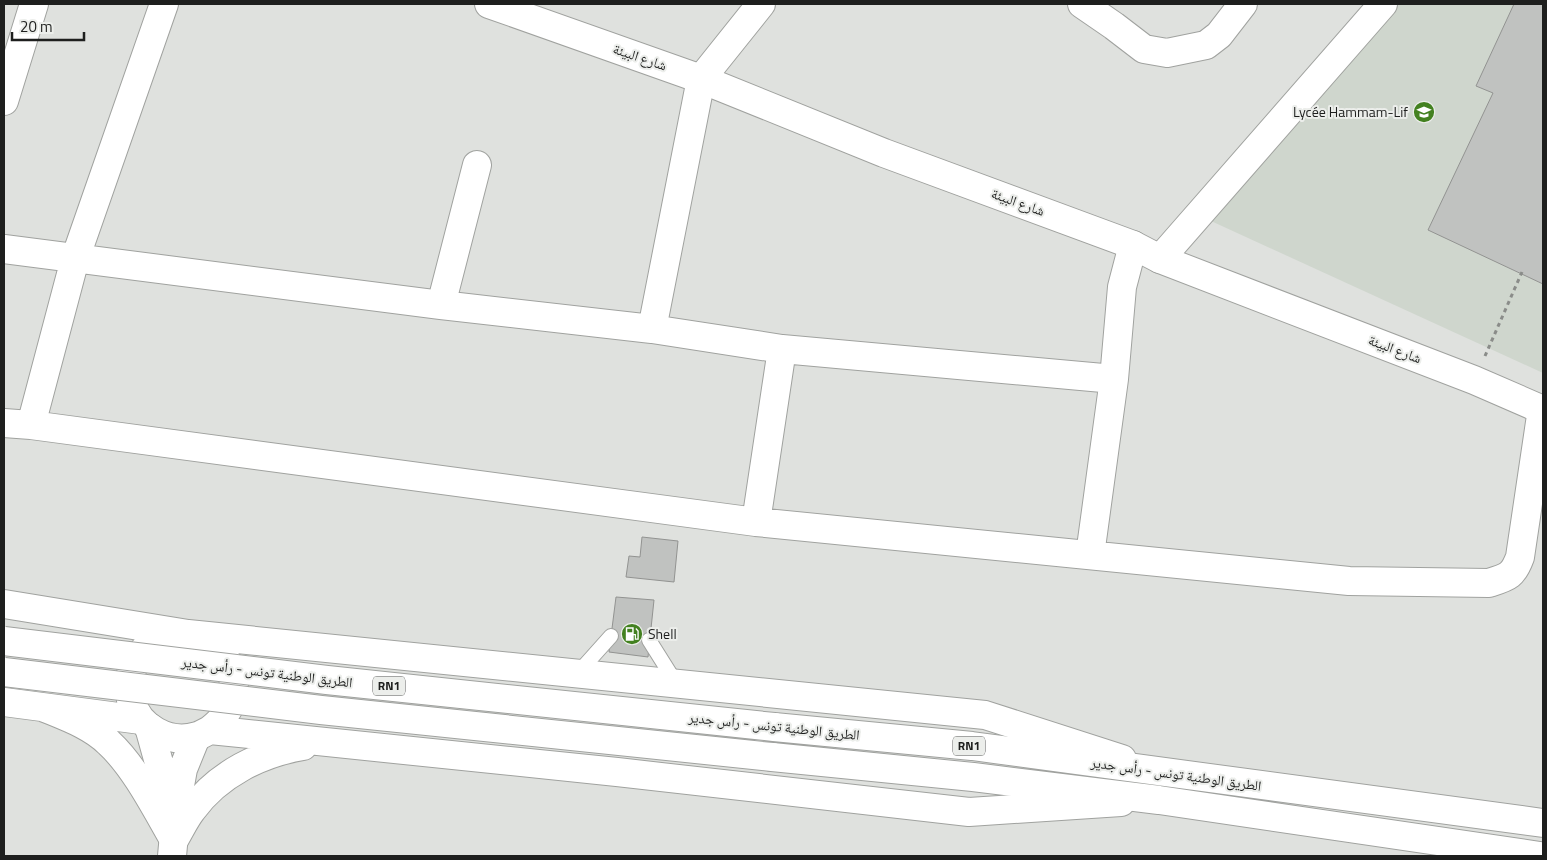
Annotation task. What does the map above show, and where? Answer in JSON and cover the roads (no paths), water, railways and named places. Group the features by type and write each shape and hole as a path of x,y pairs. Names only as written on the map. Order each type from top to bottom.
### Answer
{"main road":[{"path":"4,101 34,4"},
{"path":"31,426 75,259 164,4"},
{"name":"شارع البيئة","path":"488,4 701,79 884,153 1133,245 1160,259 1474,380 1542,410"},
{"path":"652,329 701,79 760,4"},
{"path":"1082,4 1144,49 1168,53 1206,45 1219,35 1244,4"},
{"path":"1160,259 1383,4"},
{"path":"442,305 477,165"},
{"path":"1090,555 1114,379 1122,287 1133,245"},
{"path":"4,249 442,305 652,329 782,349 1114,379"},
{"path":"756,522 782,349"},
{"path":"4,423 756,522 1349,581 1490,583 1503,579 1515,571 1520,557 1542,410"},
{"path":"4,604 188,634 986,715 1164,772"},
{"path":"188,634 205,640 220,650 230,666 234,683 232,701 224,717 203,733 183,769 177,802 173,848 159,763 145,724 133,706 129,691 130,676 135,661 145,649 157,640 172,635 188,634"},
{"name":"الطريق الوطنية تونس - رأس جدير","path":"4,641 327,680 972,746 1543,823"},
{"name":"الطريق الوطنية تونس - رأس جدير","path":"4,672 331,711 973,777 1159,800 1540,856"},
{"path":"4,702 145,724 163,735 180,738 203,733 354,744 969,812 1159,800"},
{"path":"45,708 82,724 108,742 125,759 173,848"},
{"path":"173,848 193,809 218,783 248,763 282,749 309,744 354,744"}],"lane":[{"path":"577,674 611,636"},
{"path":"649,640 677,684"}],"place":[{"name":"Lycée Hammam-Lif","path":"1424,112"},
{"name":"Shell","path":"632,634"}]}
